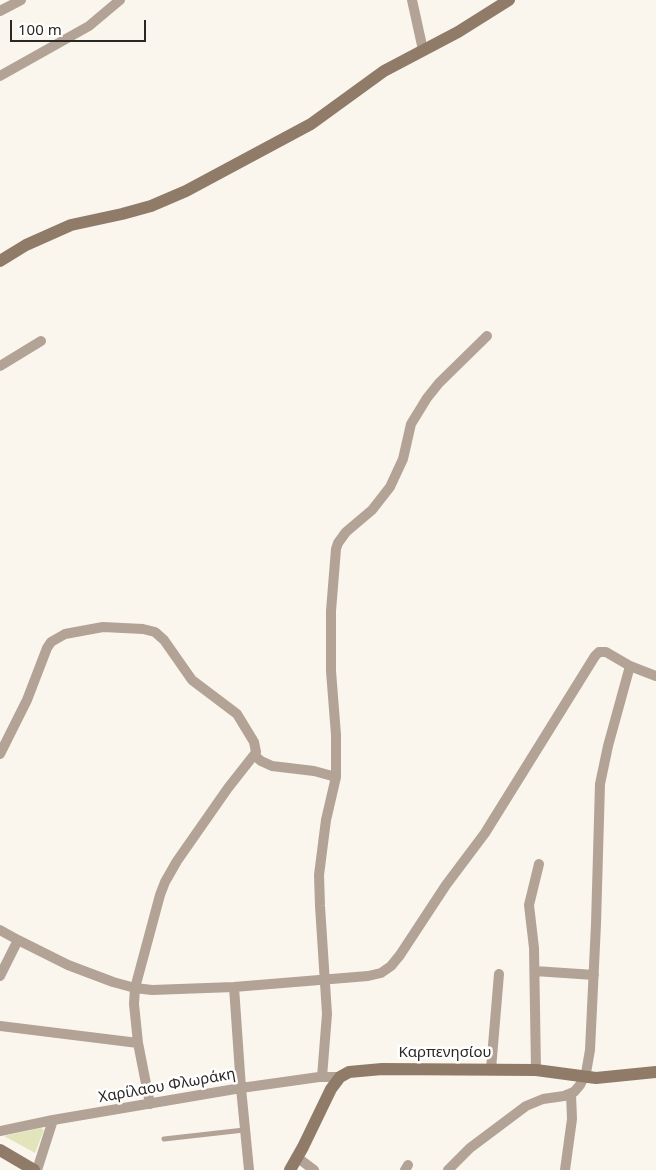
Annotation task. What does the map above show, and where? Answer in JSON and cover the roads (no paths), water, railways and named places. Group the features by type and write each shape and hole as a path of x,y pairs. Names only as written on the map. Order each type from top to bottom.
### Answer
{"street":[{"path":"0,11 21,0"},
{"path":"0,76 89,26 120,0"},
{"path":"412,0 423,50"},
{"path":"0,261 26,245 70,226 150,206 186,191 312,124 384,71 458,32 509,0"},
{"path":"322,1077 327,1014 319,875 326,820 336,777 336,735 331,671 330,611 336,549 346,532 372,510 390,487 402,459 411,424 427,398 487,336"},
{"path":"0,366 41,341"},
{"path":"0,754 27,700 51,642 65,634 103,627 151,630 160,635 192,680 237,714 254,742 256,752 216,804 165,882 135,988 134,1011 138,1043 150,1104"},
{"path":"0,930 68,965 113,982 152,990 234,987 368,976 381,973 400,956 446,885 490,826 595,656 599,652 606,652 630,666 656,676"},
{"path":"448,1170 470,1148 526,1106 543,1099 571,1094 578,1088 584,1077 590,1059 600,784 610,737 630,666"},
{"path":"254,755 272,766 314,771 336,777"},
{"path":"536,1070 535,970 533,932 529,906 539,864"},
{"path":"0,976 18,940"},
{"path":"535,970 594,975"},
{"path":"491,1069 499,974"},
{"path":"234,987 244,1130 249,1170"},
{"path":"0,1026 138,1043"},
{"name":"Καρπενησίου","path":"340,1077 349,1072 364,1070 536,1070 584,1077 620,1077 656,1072"},
{"name":"Χαρίλαου Φλωράκη","path":"0,1131 53,1120 241,1088 322,1077 340,1077"},
{"path":"290,1170 298,1158 327,1096 340,1077"},
{"path":"565,1170 572,1120 571,1094"},
{"path":"0,1150 35,1170 53,1120"},
{"path":"298,1158 314,1170"}],"lane":[{"path":"164,1138 244,1130"}]}
